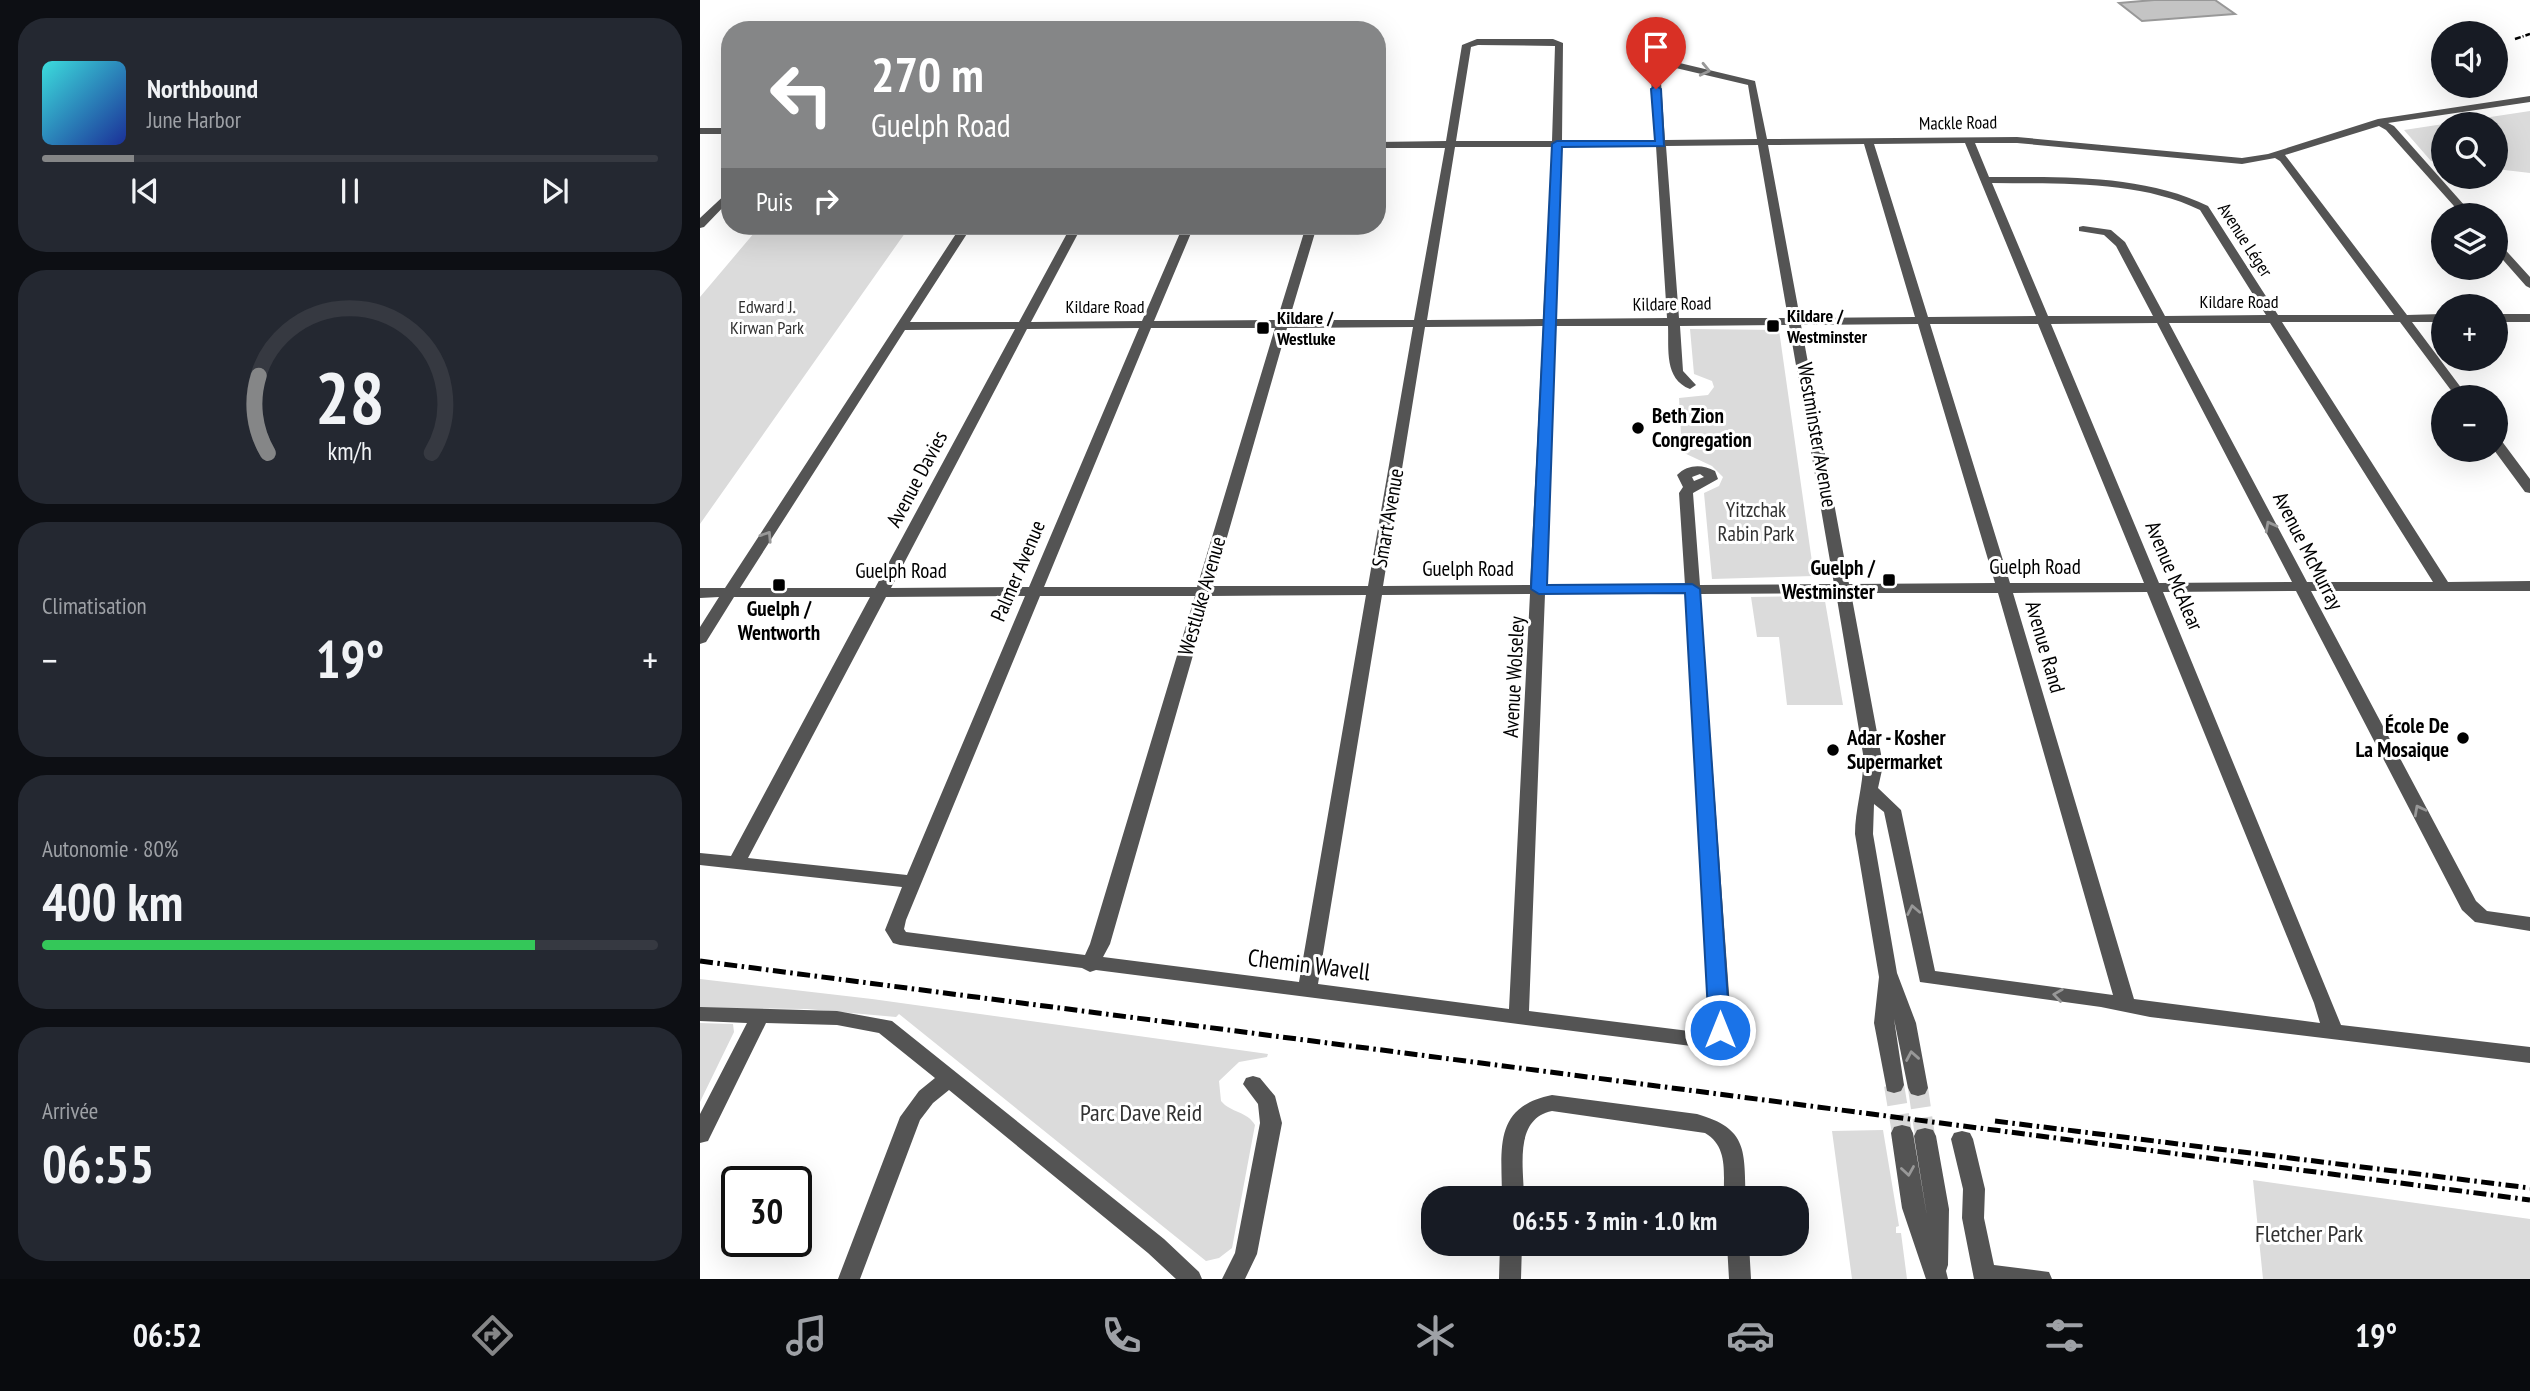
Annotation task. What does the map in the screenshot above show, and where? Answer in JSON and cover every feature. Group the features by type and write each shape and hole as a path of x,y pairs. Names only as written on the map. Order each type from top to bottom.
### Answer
{"street":[{"name":"Avenue Wolseley","path":"1466,45 1477,42 1545,41 1560,45 1519,1018"},
{"name":"Smart Avenue","path":"1307,991 1466,45"},
{"name":"Westminster Avenue","path":"1660,144 1655,65 1672,62 1750,82 1796,321 1873,764 1864,811 1864,834 1887,973 1906,1023 1918,1088"},
{"name":"Mackle Road","path":"1386,145 2028,140 2230,161 2277,155 2378,122 2530,99"},
{"path":"2378,122 2390,128 2457,203"},
{"path":"700,131 721,131"},
{"name":"Avenue McAlear","path":"1969,140 2325,1003 2333,1031"},
{"name":"Avenue Rand","path":"1868,142 2004,588 2126,1005"},
{"path":"1660,144 1677,372 1690,385"},
{"path":"2277,155 2284,159 2453,385"},
{"name":"Avenue Léger","path":"1985,180 2050,181 2149,191 2197,204 2208,213 2443,586"},
{"path":"700,225 721,202"},
{"name":"Avenue McMurray","path":"2083,229 2115,236 2162,320 2465,899 2478,915 2530,924"},
{"path":"700,639 960,235"},
{"name":"Avenue Davies","path":"736,863 1071,235"},
{"name":"Palmer Avenue","path":"895,934 896,924 1184,235"},
{"name":"Westluke Avenue","path":"1090,965 1100,944 1308,235"},
{"path":"2508,259 2530,284"},
{"name":"Kildare Road","path":"902,326 2431,318"},
{"path":"2508,318 2530,318"},
{"path":"2508,459 2530,489"},
{"path":"1689,487 1686,493 1692,589"},
{"name":"Guelph Road","path":"700,593 2530,586"},
{"name":"Chemin Wavell","path":"895,934 908,941 1090,965 1702,1041 1716,1037 1720,1026 1720,1009 1692,589"},
{"path":"1868,790 1892,810 1927,977 2126,1005 2530,1055"},
{"path":"700,859 913,883"},
{"name":"Westminster Avenue","path":"1887,973 1884,1023 1894,1085"},
{"path":"700,1014 837,1018 878,1024 949,1078 1156,1247 1191,1279"},
{"path":"700,1135 760,1016"},
{"path":"849,1279 911,1117 926,1097 949,1078"},
{"path":"1233,1279 1246,1254 1271,1124 1268,1102 1253,1084"},
{"path":"1514,1186 1518,1119 1525,1110 1539,1104 1552,1103 1697,1122 1720,1129 1728,1137 1734,1186"},
{"path":"1902,1133 1913,1208 1937,1277"},
{"path":"1925,1136 1938,1209 1937,1277"},
{"path":"1962,1139 1974,1189 1973,1218 1985,1276 2041,1279"},
{"path":"1510,1279 1511,1256"},
{"path":"1739,1256 1741,1279"}],"green space":[{"path":"2530,111 2530,173 2508,170 2508,114"},
{"path":"2431,126 2431,161 2404,130"},
{"name":"Edward J. Kirwan Park","path":"752,235 904,235 700,524 700,297"},
{"name":"Yitzchak Rabin Park","path":"1690,329 1779,330 1814,576 1712,579 1704,493 1719,486 1723,477 1712,466 1682,452 1679,398 1708,395 1714,387 1712,381 1694,374"},
{"path":"1818,596 1825,601 1843,705 1787,705 1779,637 1757,637 1751,597"},
{"name":"Parc Dave Reid","path":"700,979 872,999 1268,1054 1267,1057 1239,1062 1219,1081 1221,1101 1248,1117 1255,1125 1232,1248 1219,1258 1206,1261 899,1014 896,1017 807,1009 700,1008"},
{"path":"700,1023 733,1024 734,1032 700,1102"},
{"path":"1883,1130 1899,1226 1896,1227 1896,1233 1901,1233 1907,1279 1852,1279 1832,1131"},
{"name":"Fletcher Park","path":"2253,1180 2530,1219 2530,1279 2263,1279"}],"building":[{"path":"2215,0 2235,14 2142,21 2119,3"}],"tunnel":[{"path":"1894,1085 1902,1133"},
{"path":"1918,1088 1925,1136"}],"railway":[{"path":"2515,39 2530,34"},
{"path":"700,961 2530,1200"},
{"path":"1995,1121 2530,1188"}],"place":[{"name":"Kildare / Westminster","path":"1773,326"},
{"name":"Kildare / Westluke","path":"1263,328"},
{"name":"Beth Zion Congregation","path":"1638,428"},
{"name":"Guelph / Westminster","path":"1889,580"},
{"name":"Guelph / Wentworth","path":"779,585"},
{"name":"École De La Mosaique","path":"2463,738"},
{"name":"Adar - Kosher Supermarket","path":"1833,750"}],"route":[{"path":"1656,89 1660,144 1557,144 1539,589 1692,589 1720,1030"}]}
